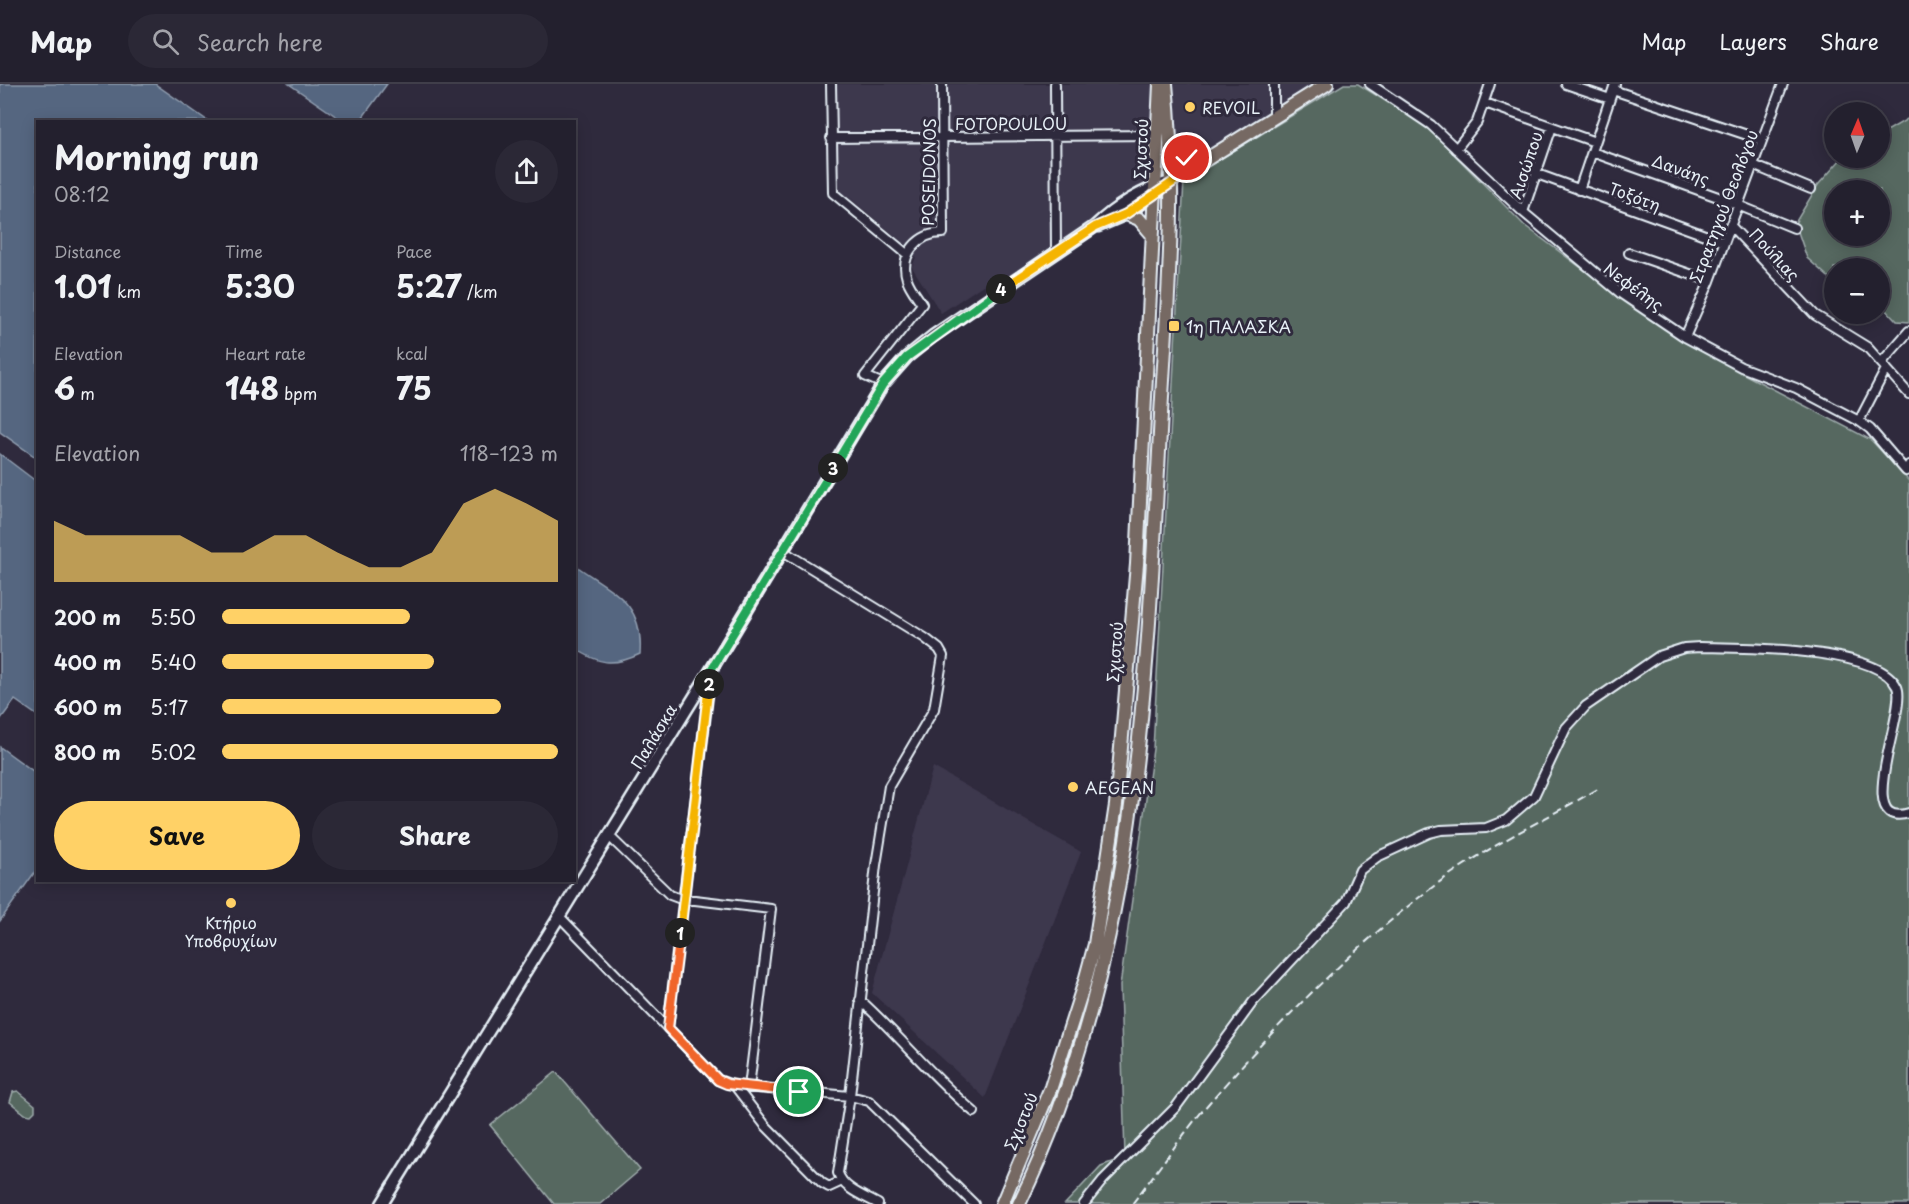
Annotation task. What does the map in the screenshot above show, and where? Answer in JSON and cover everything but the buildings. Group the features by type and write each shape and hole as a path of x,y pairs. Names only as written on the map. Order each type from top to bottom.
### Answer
{"main road":[{"name":"Σχιστού","path":"1002,1204 1035,1128 1070,1032 1095,944 1107,870 1126,705 1137,564 1158,84"},
{"name":"Σχιστού","path":"1019,1204 1050,1135 1089,1019 1108,947 1137,764 1154,566 1170,260 1170,120 1166,84"},
{"path":"1170,120 1174,84"},
{"path":"1170,182 1327,84"},
{"path":"1170,147 1182,156 1204,161"},
{"path":"1126,214 1139,219 1152,234"}],"street":[{"path":"831,84 832,193 908,255 907,277 922,304 865,376 883,384"},
{"name":"POSEIDONOS","path":"908,255 921,239 943,233 942,84"},
{"path":"1054,84 1056,252"},
{"path":"1274,84 1274,117"},
{"name":"Νεφέλης","path":"1370,84 1415,113 1523,212 1598,276 1685,337 1741,367 1796,388 1859,421 1870,429 1888,453 1908,468"},
{"path":"1456,149 1473,130 1485,103 1490,84"},
{"path":"1566,84 1610,99"},
{"name":"Στρατηγού Θεολόγου","path":"1685,337 1710,281 1783,84"},
{"path":"1579,190 1614,87 1762,140"},
{"path":"1485,103 1595,142"},
{"name":"Αισώπου","path":"1523,212 1552,127"},
{"name":"FOTOPOULOU","path":"831,138 1156,135"},
{"name":"Δανάης","path":"1592,152 1794,228"},
{"path":"1753,165 1811,189"},
{"name":"Τοξότη","path":"1537,174 1724,242"},
{"name":"Παλάσκα","path":"1095,227 1106,216 1170,182"},
{"name":"Παλάσκα","path":"382,1204 711,670 883,384 907,357 927,340 1095,227 1126,214 1154,191"},
{"name":"Πούλιας","path":"1730,225 1815,315 1867,347 1909,394"},
{"path":"1629,253 1710,281"},
{"path":"1859,421 1884,366 1909,331"},
{"path":"783,550 925,638 939,649 943,656 934,709 889,786 875,876 850,1096 838,1173 842,1181 857,1193 878,1204"},
{"path":"1084,1204 1103,1180 1176,1107 1253,1002 1346,903 1360,870 1377,856 1429,833 1441,830 1486,828 1506,820 1534,796 1562,735 1576,716 1659,656 1684,648 1700,647 1803,651 1863,663 1886,674 1895,682 1900,696 1882,774 1884,807 1889,814 1896,816 1909,813"},
{"path":"668,1028 711,670"},
{"path":"609,836 670,895 771,909 749,1087"},
{"path":"559,916 718,1080 735,1086 850,1096 869,1101 974,1204"},
{"path":"860,1000 894,1030 940,1084 974,1112"},
{"path":"735,1086 765,1125 822,1183 829,1186 842,1181"}],"shaded area":[{"path":"836,84 1318,84 997,283 989,281 941,313 912,267 916,257 905,244 850,198 836,190"},
{"path":"933,767 1081,852 985,1098 872,993"}],"green space":[{"path":"1344,84 1358,84 1426,126 1524,225 1640,312 1742,373 1871,440 1909,481 1909,1204 1065,1204 1101,1166 1125,1157 1120,986 1153,749 1184,181"},
{"path":"1909,118 1909,322 1897,321 1890,314 1890,258 1824,258 1824,273 1807,258 1795,223 1818,185 1833,168 1890,168 1890,129"},
{"path":"556,1072 640,1170 600,1204 554,1204 490,1125"},
{"path":"18,1091 35,1105 35,1111 31,1115 25,1114 10,1102 13,1092"}],"water":[{"path":"0,84 155,84 207,120 36,120 36,457 0,432"},
{"path":"289,84 387,84 361,120 342,120"},
{"path":"0,454 36,481 36,715 15,700 0,720"},
{"path":"576,566 623,600 637,622 640,636 640,654 614,662 591,658 576,649"},
{"path":"0,747 36,773 36,870 0,921"}],"railway":[{"path":"1132,1204 1209,1103 1288,1016 1373,935 1434,886 1473,859 1598,789"}],"place":[{"name":"REVOIL","path":"1190,107"},
{"name":"1η ΠΑΛΑΣΚΑ","path":"1174,326"},
{"name":"AEGEAN","path":"1073,787"},
{"name":"Κτήριο Υποβρυχίων","path":"231,903"}],"route":[{"path":"799,1092 735,1086 718,1080 668,1028 711,670 883,384 894,370 933,336 1056,252 1095,227 1126,214 1204,161 1187,158"}]}
